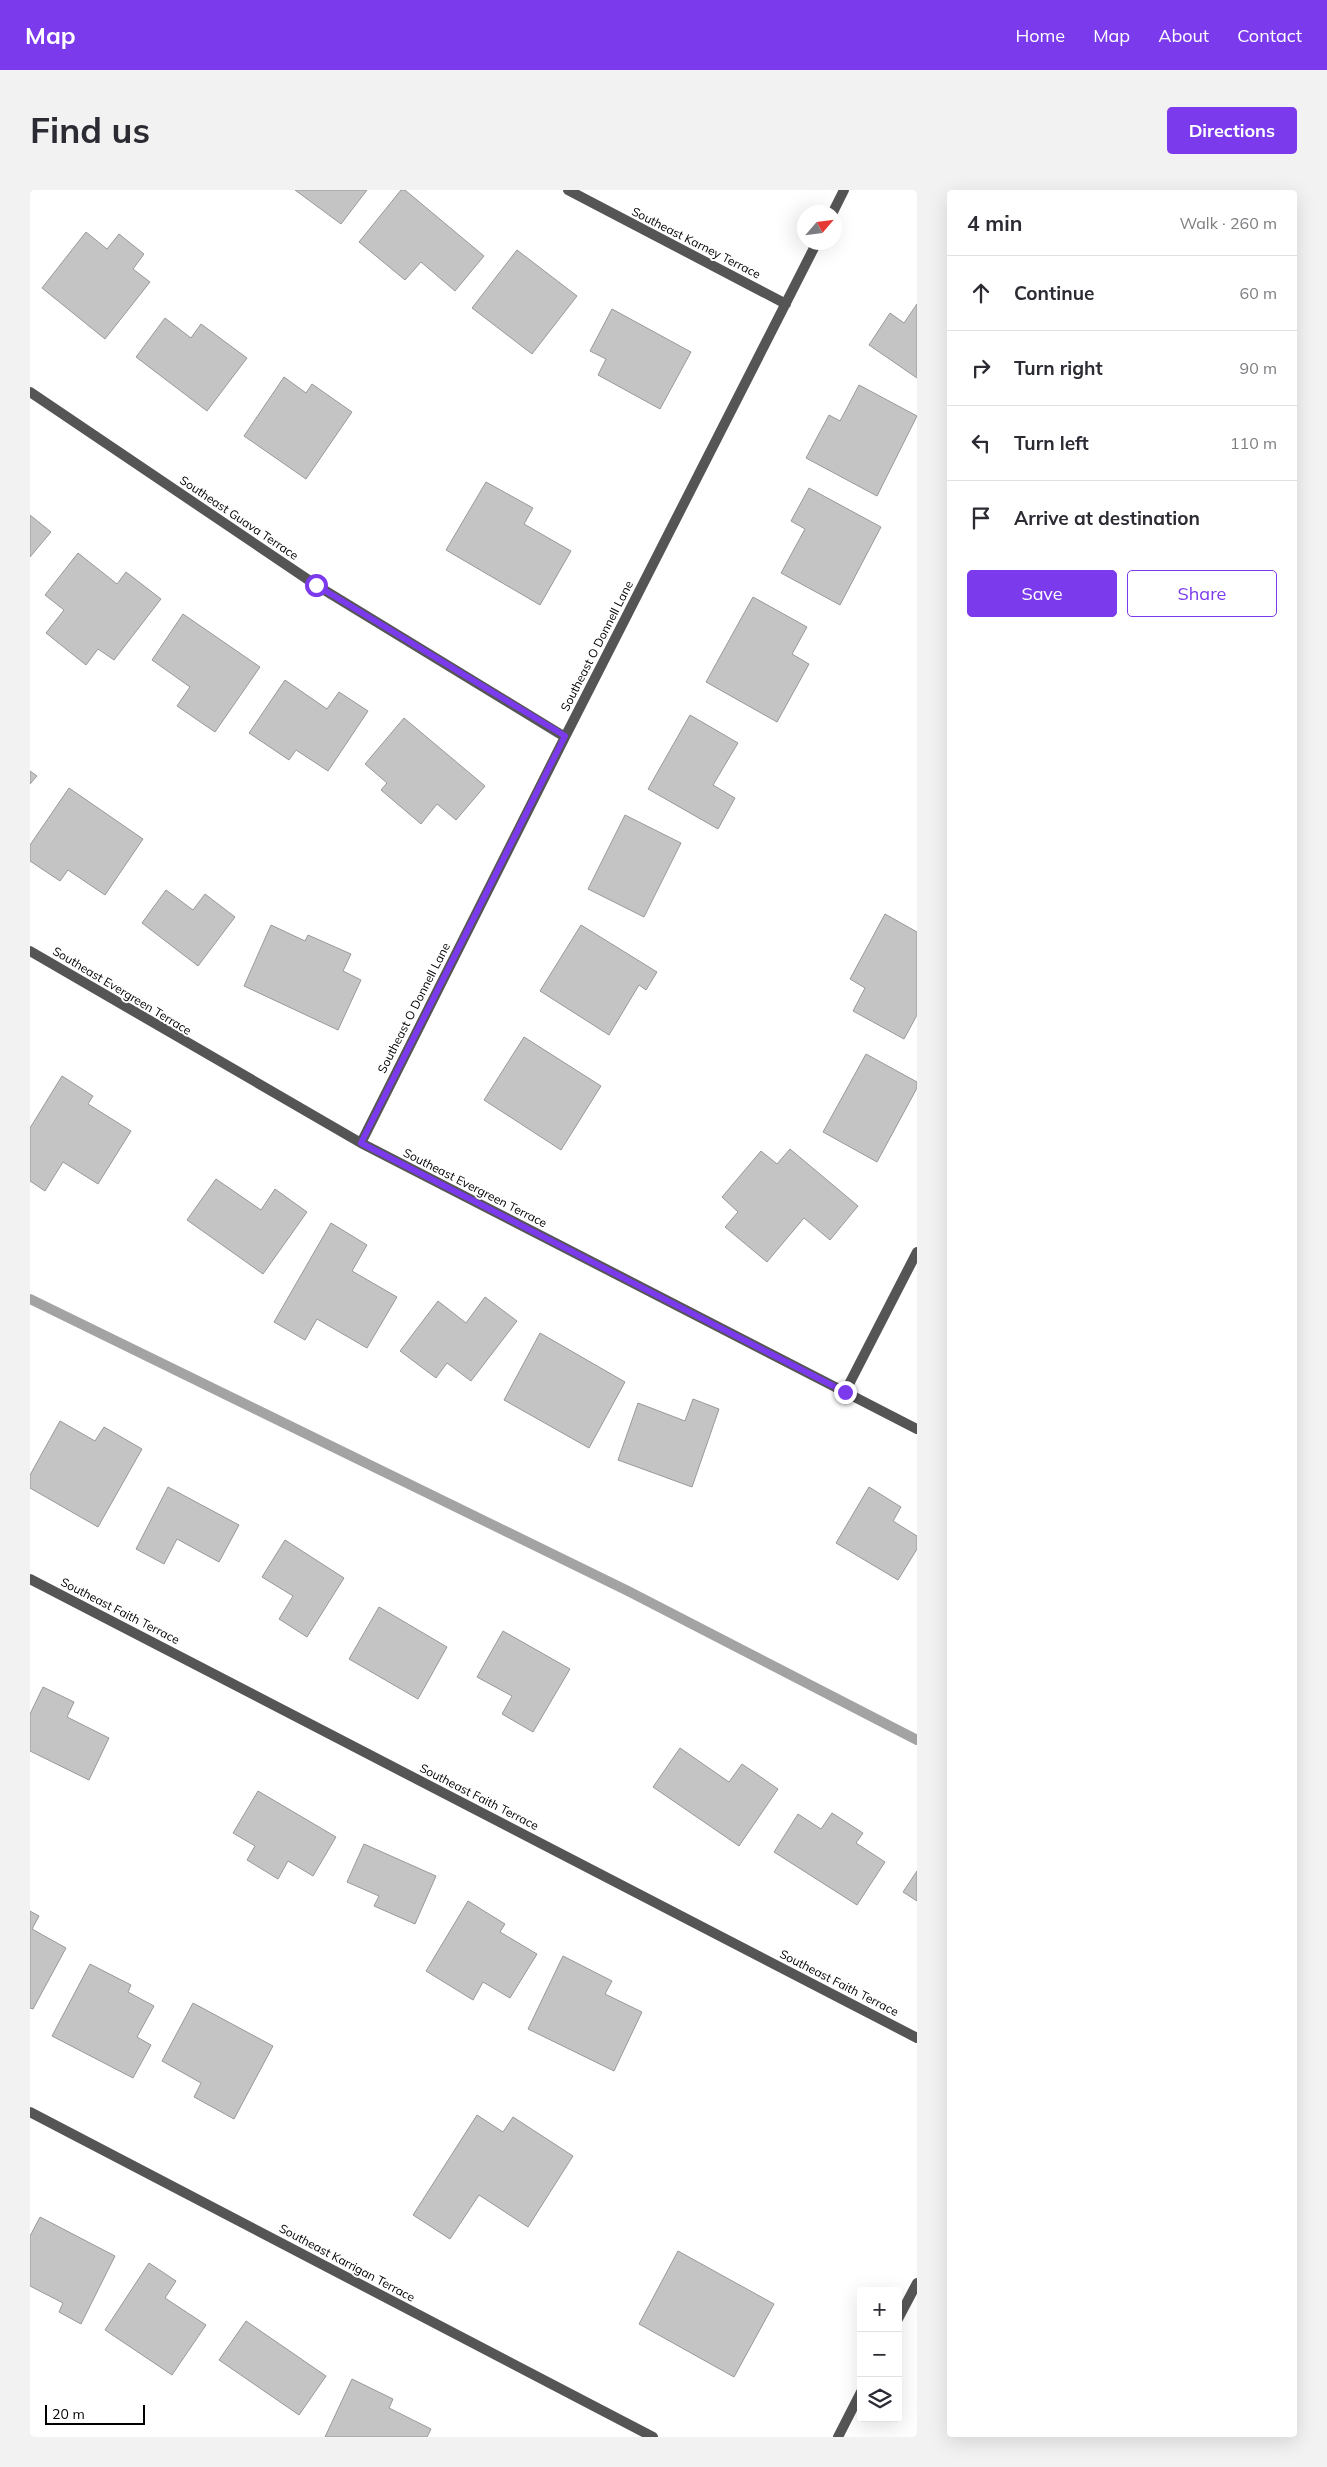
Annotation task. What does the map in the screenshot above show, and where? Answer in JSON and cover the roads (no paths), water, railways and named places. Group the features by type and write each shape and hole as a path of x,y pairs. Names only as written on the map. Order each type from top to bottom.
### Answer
{"street":[{"name":"Southeast Karney Terrace","path":"568,190 786,304"},
{"path":"836,205 844,190"},
{"name":"Southeast O Donnell Lane","path":"361,1143 565,736 814,250"},
{"name":"Southeast Guava Terrace","path":"30,392 316,585 565,736"},
{"name":"Southeast Evergreen Terrace","path":"30,952 361,1143 917,1429"},
{"path":"845,1392 917,1252"},
{"name":"Southeast Faith Terrace","path":"30,1579 917,2038"},
{"name":"Southeast Karrigan Terrace","path":"30,2112 653,2437"},
{"path":"902,2311 917,2282"},
{"path":"838,2437 857,2400"}],"waterway":[{"path":"30,1299 628,1591 917,1740"}]}
